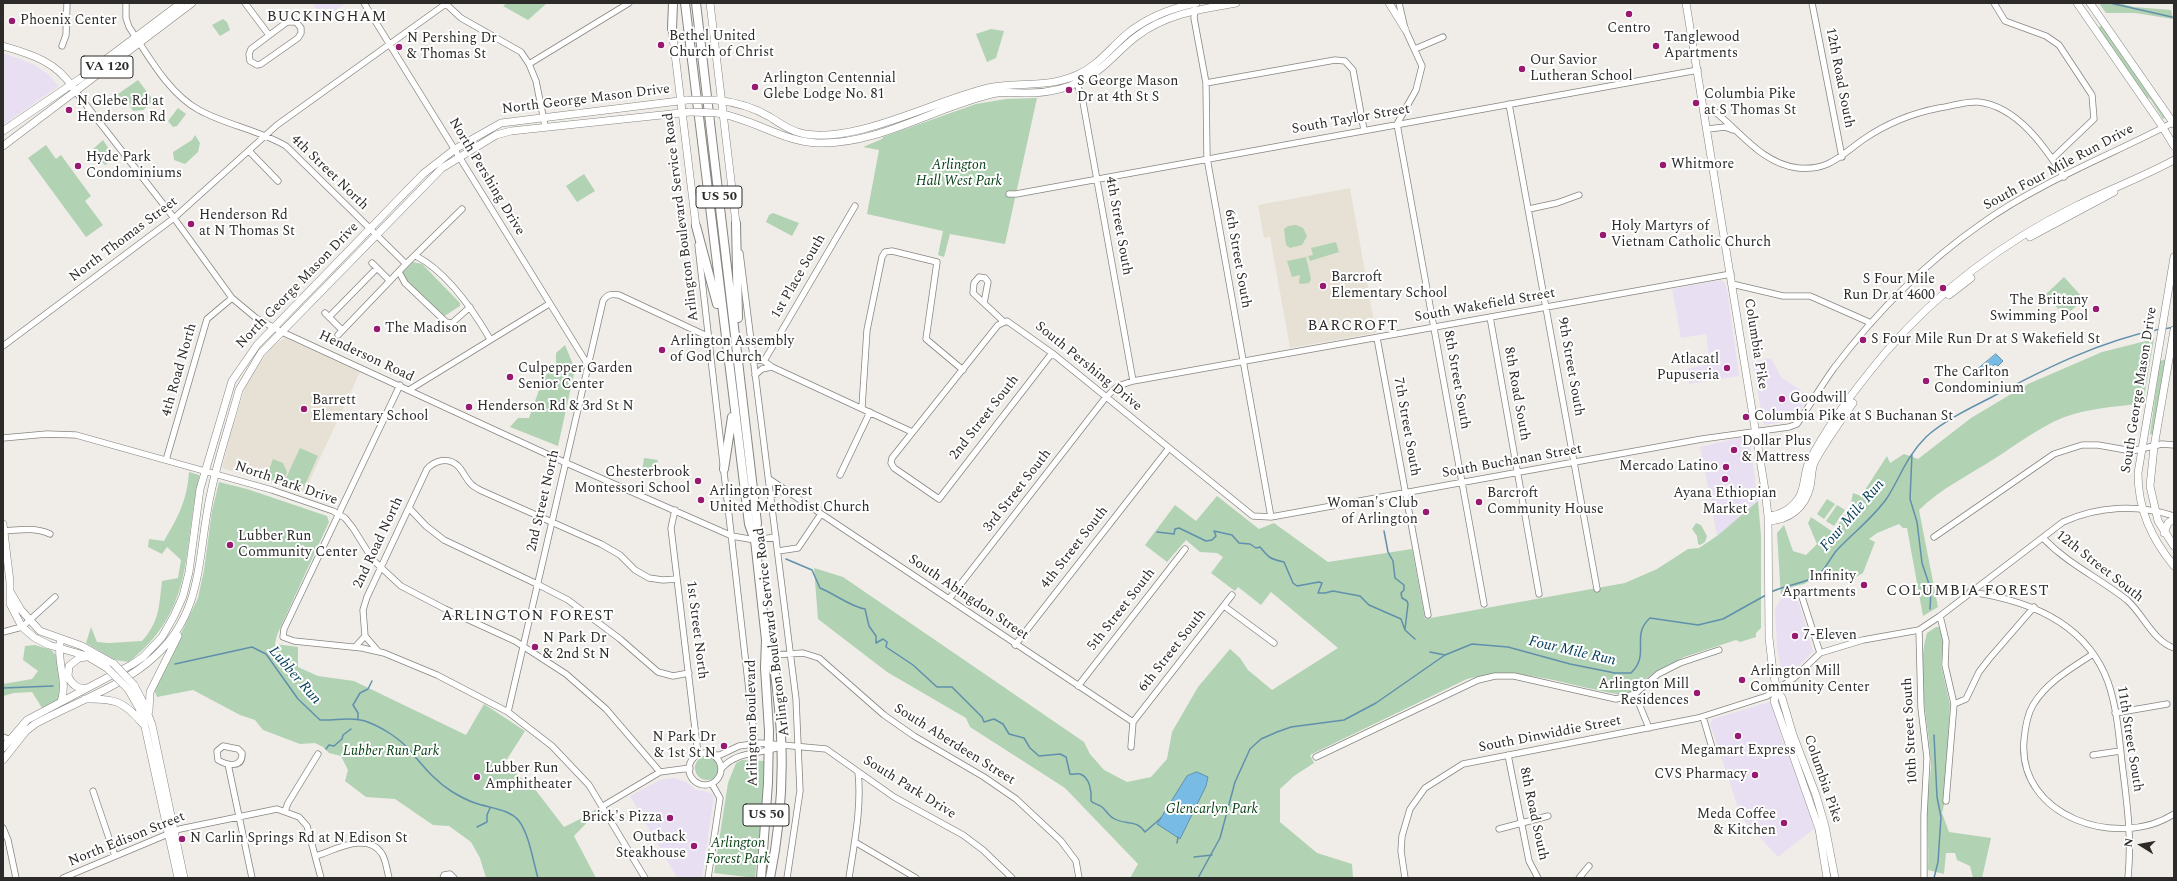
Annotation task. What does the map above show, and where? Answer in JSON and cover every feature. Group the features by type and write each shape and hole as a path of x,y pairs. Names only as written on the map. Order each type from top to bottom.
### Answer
{"highway":[{"path":"672,29 673,3"},
{"name":"Arlington Boulevard","path":"686,3 748,524 755,540"},
{"name":"Arlington Boulevard","path":"696,3 757,523 755,540 766,640 765,668 769,752 761,878"},
{"path":"736,223 737,293 742,391"},
{"path":"696,226 724,329"},
{"path":"724,470 734,407"},
{"name":"Arlington Boulevard","path":"766,640 772,655 782,746 779,812 770,878"}],"main road":[{"name":"VA 120","path":"3,146 76,92 181,3"},
{"name":"VA 120","path":"3,131 192,3"},
{"name":"Arlington Boulevard Service Road","path":"710,3 720,113 736,223"},
{"path":"686,112 720,113 744,119 801,141 837,143 893,128 993,94 1043,92 1104,66 1145,30 1168,18 1195,6 1236,3"},
{"path":"1388,3 1405,29"},
{"name":"Columbia Pike","path":"1686,3 1708,129 1756,432 1768,518 1768,613 1770,654 1777,690 1782,698 1793,735 1816,795 1825,826 1835,878"},
{"path":"2077,3 2164,128 2174,146"},
{"path":"2090,3 2174,123"},
{"path":"2093,26 2102,20"},
{"name":"Arlington Boulevard Service Road","path":"672,29 686,112 696,226"},
{"path":"3,46 44,60 61,73 76,92"},
{"path":"719,100 750,108 788,128 805,134 824,135 841,133 880,123 988,88 1008,85 1039,85 1076,79"},
{"name":"North George Mason Drive","path":"3,748 27,720 93,686 143,657 162,637 174,616 185,588 197,503 232,381 248,356 423,174 455,149 501,123 684,100 719,100"},
{"name":"North George Mason Drive","path":"3,760 10,739 144,666 164,648 183,621 195,594 204,524 216,474 240,390 261,353 442,168 496,134 544,126 686,112"},
{"path":"1768,518 1783,512 1799,498 1802,492 1809,462 1839,414 1886,353 1938,299 1970,272 2028,233 2078,205 2124,185 2174,160"},
{"name":"South George Mason Drive","path":"2174,258 2156,362 2138,482 2142,508 2153,537 2174,566"},
{"name":"South George Mason Drive","path":"2174,330 2154,447 2150,486 2154,510 2164,533 2174,546"},
{"path":"2164,533 2168,523 2174,517"},
{"path":"3,529 11,592 10,604 22,627 35,638 60,648 87,656 110,666"},
{"path":"11,592 28,620 40,630 82,646 110,666 131,687 149,715"},
{"path":"178,878 172,833 149,715 150,692 183,621"},
{"path":"61,639 60,648 65,688 61,702"},
{"path":"87,656 79,658 70,666 68,676 72,683 79,688 83,689 93,686"},
{"path":"131,687 145,727 184,878"},
{"name":"Columbia Pike","path":"1777,690 1774,701 1819,829 1827,878"},
{"path":"83,699 107,699 119,702 128,707 145,727"}],"street":[{"path":"62,46 66,35 67,3"},
{"name":"4th Street North","path":"126,3 126,18 138,39 168,82 188,103 200,111 273,138 286,146 406,264"},
{"path":"245,3 269,35"},
{"name":"North Pershing Drive","path":"364,3 588,365"},
{"path":"446,3 461,18 521,52 530,64 536,81 544,126"},
{"name":"North Thomas Street","path":"3,346 174,218 265,136 389,43 446,3"},
{"path":"530,64 629,3"},
{"name":"Arlington Boulevard Service Road","path":"669,3 672,29"},
{"path":"1397,124 1416,90 1422,66 1405,29 1399,3"},
{"name":"12th Road South","path":"1812,3 1842,157"},
{"path":"1994,3 2005,21 2046,36 2060,45 2092,95 2094,118 2052,159"},
{"name":"6th Street South","path":"1195,6 1206,83 1207,158 1271,517"},
{"path":"288,22 296,22 301,28 298,38 261,64 254,64 250,61 248,54 269,35 288,22"},
{"path":"1415,49 1443,37"},
{"path":"1206,83 1336,60 1345,61 1353,70 1364,130"},
{"name":"South Taylor Street","path":"1009,194 1016,194 1207,158 1698,70"},
{"name":"4th Street South","path":"1076,79 1083,102 1133,381"},
{"name":"Henderson Road","path":"76,92 174,218 232,298 256,318 282,332 564,462 732,536 755,540"},
{"path":"1704,110 1714,111 1760,152 1779,163 1796,168 1814,168 1833,162 1842,157 1865,138 1891,124 1924,111 1976,102 1990,104 2006,111 2029,131 2052,159 2064,177"},
{"name":"9th Street South","path":"1510,104 1576,463 1597,589"},
{"name":"South Four Mile Run Drive","path":"1756,432 1789,427 1797,424 1833,369 1871,323 1921,272 1957,241 2006,208 2064,177 2174,123"},
{"name":"8th Street South","path":"1397,124 1484,604"},
{"path":"1708,129 1725,127 1735,130"},
{"path":"249,151 278,181"},
{"path":"1529,208 1557,203 1579,195"},
{"name":"1st Place South","path":"764,361 854,206"},
{"path":"338,335 406,264 416,256 462,209"},
{"name":"Arlington Boulevard Service Road","path":"736,223 796,699 800,792 787,878"},
{"name":"Arlington Boulevard Service Road","path":"696,226 755,740"},
{"path":"862,407 868,321 882,257 885,252 892,251 936,260 938,264 926,339 963,370"},
{"path":"416,256 425,261 470,307 490,339"},
{"path":"329,317 374,265 390,281"},
{"path":"399,272 405,283 446,322 452,323 470,307"},
{"name":"South Wakefield Street","path":"1106,396 1118,386 1133,381 1731,274"},
{"path":"1732,284 1783,296 1810,296 1871,323"},
{"name":"2nd Street North","path":"508,712 564,462 605,296 611,294 619,295 709,337"},
{"name":"4th Road North","path":"166,460 207,319 232,298"},
{"name":"South Pershing Drive","path":"984,303 1003,321 1010,321 1052,352 1253,516 1271,517"},
{"path":"409,390 549,304"},
{"path":"324,312 342,330"},
{"name":"8th Road South","path":"1490,317 1539,594"},
{"path":"753,359 764,361 772,367 862,407 912,432 1003,321"},
{"name":"7th Street South","path":"1377,338 1428,615"},
{"name":"2nd Street South","path":"912,432 892,458 891,463 894,468 939,499 1052,352"},
{"path":"755,374 762,369 772,367"},
{"path":"400,386 284,630 284,637 294,641 355,647 378,651 437,675 508,712 562,756 589,785 645,878"},
{"name":"3rd Street South","path":"949,599 1106,396"},
{"path":"840,475 870,412"},
{"name":"South Buchanan Street","path":"1271,517 1756,432"},
{"name":"North Park Drive","path":"3,438 47,434 76,435 216,474 287,495 333,511 353,528 366,551 381,568 401,586 445,609 515,641 566,674 606,709 660,772"},
{"path":"1934,537 2061,451 2090,445 2132,451 2142,450 2162,444 2174,445"},
{"name":"4th Street South","path":"1015,645 1169,448"},
{"name":"2nd Road North","path":"365,636 363,610 427,469 432,463 441,460 452,462 458,466 471,484 482,491 551,523"},
{"name":"South Abingdon Street","path":"769,479 949,599 1015,645 1133,722"},
{"path":"770,496 778,492 787,491"},
{"path":"409,508 426,526 444,540 537,584 574,605 620,639 658,672 673,676 689,673"},
{"path":"1800,594 1820,653 1863,640 1919,630 1940,616 2063,522 2083,513 2112,509 2142,508 2154,510 2174,517"},
{"name":"1st Street North","path":"675,510 671,525 698,754"},
{"path":"778,551 798,548 821,514"},
{"path":"551,523 601,544 620,555 635,570 649,578 663,580 677,579"},
{"path":"3,529 29,528 41,530 50,534"},
{"path":"755,540 776,537"},
{"name":"12th Street South","path":"2043,538 2060,556 2127,601 2158,638 2174,648"},
{"name":"5th Street South","path":"1078,686 1185,548"},
{"name":"11th Street South","path":"1970,592 2008,598 2034,607 2058,619 2074,632 2093,654 2107,681 2115,713 2130,828 2131,848 2128,878"},
{"name":"6th Street South","path":"1133,722 1232,595"},
{"path":"3,632 22,627 55,597"},
{"path":"1224,606 1274,643"},
{"path":"1954,704 1966,700 1979,672 1989,658 2034,607"},
{"path":"1940,616 1946,641 1945,665 1954,704 1946,801"},
{"name":"10th Street South","path":"1919,630 1920,708 1927,758 1924,815 1924,878"},
{"path":"355,647 365,636 378,651"},
{"path":"1316,757 1445,694 1484,678 1514,676 1616,699 1635,694 1642,686 1658,674 1680,663 1719,650"},
{"name":"South Dinwiddie Street","path":"1406,878 1401,851 1402,836 1410,809 1425,788 1464,764 1508,754 1703,717 1767,696 1794,678 1820,653"},
{"name":"South Aberdeen Street","path":"772,655 809,654 819,658 884,715 919,740 984,777 1016,799 1056,836 1076,861 1079,878"},
{"path":"2093,654 2065,672 2045,689 2032,706 2024,734 2023,748 2026,768 2034,787 2049,805 2071,819 2098,826 2130,828 2149,827 2162,822 2174,814"},
{"path":"1635,694 1649,728"},
{"path":"2115,713 2167,704"},
{"path":"1703,717 1713,751"},
{"path":"1131,747 1133,722"},
{"path":"755,740 782,746 769,752 739,755 728,761 722,768 717,779 712,784 706,786 696,782 692,778 690,768 691,762 698,754 704,753 720,755 755,740"},
{"path":"223,746 238,749 242,752 242,757 238,764 228,764 218,760 216,756 219,748 223,746"},
{"name":"South Park Drive","path":"782,746 799,746 830,751 894,797 963,835 983,850 1012,878"},
{"path":"2093,755 2120,751"},
{"path":"285,811 288,803 318,754"},
{"name":"8th Road South","path":"1508,754 1529,861 1538,878"},
{"path":"713,755 720,763 722,768"},
{"path":"228,764 252,878"},
{"path":"603,806 660,772 690,768"},
{"path":"849,878 855,842 859,785 858,772"},
{"path":"708,878 720,798 712,784"},
{"path":"93,791 115,856"},
{"name":"North Edison Street","path":"63,878 180,829 277,809 299,817 307,826 321,878"},
{"path":"1499,829 1548,816"},
{"path":"3,828 8,840 16,878"},
{"path":"316,856 359,842 374,846 383,854 389,878"},
{"path":"855,842 916,878"},
{"path":"1579,878 1589,866"},
{"path":"443,878 444,875 450,874 454,878"}],"shaded area":[{"path":"312,3 347,3 322,19"},
{"path":"3,53 33,64 48,74 59,86 3,125"},
{"name":"Barcroft Elementary School","path":"1350,188 1376,333 1290,348 1270,237 1264,238 1258,205"},
{"path":"1721,280 1724,282 1727,289 1739,376 1689,384 1686,369 1710,364 1706,334 1681,338 1672,289"},
{"path":"285,338 360,372 304,493 222,468 246,384 257,366 274,345"},
{"path":"1771,358 1781,377 1809,396 1795,418 1790,421 1764,425 1752,362"},
{"path":"1738,438 1747,438 1750,443 1758,501 1717,536 1700,447"},
{"path":"1791,587 1794,587 1813,651 1793,672 1784,677 1782,675 1777,648 1775,609 1781,598"},
{"path":"1769,702 1772,703 1782,738 1802,789 1814,829 1778,857 1741,817 1710,724 1713,719"},
{"path":"674,778 686,782 695,789 711,793 714,796 702,878 677,878 630,796 660,780"}],"green space":[{"path":"507,3 546,4 528,20 503,6"},
{"path":"2099,3 2119,3 2134,7 2171,10 2173,19 2135,13 2106,13"},
{"path":"223,19 227,22 230,30 220,36 212,25"},
{"path":"2102,25 2165,118 2163,119 2151,100 2143,94 2098,28"},
{"path":"991,29 1004,31 996,58 987,62 976,34"},
{"path":"138,80 154,101 143,110 133,111 127,100 123,102 118,94"},
{"name":"Arlington Hall West Park","path":"1037,98 1005,244 950,234 944,257 938,255 943,231 867,214 879,150 863,147 882,139 883,137 976,104 1006,99"},
{"path":"178,108 186,114 177,126 173,127 168,121"},
{"path":"195,135 200,143 198,152 185,164 174,160 173,152 192,140"},
{"path":"103,140 115,158 105,165 92,150"},
{"path":"46,145 56,159 61,155 91,196 85,201 103,225 86,237 28,158"},
{"path":"584,174 595,191 577,202 566,186"},
{"path":"773,213 799,223 792,236 766,222 769,215"},
{"path":"1296,225 1303,228 1307,236 1302,245 1290,248 1286,245 1284,229 1288,226"},
{"path":"1336,242 1339,252 1310,261 1308,256 1313,255 1311,248"},
{"path":"1306,257 1311,279 1309,283 1301,284 1299,283 1300,275 1292,277 1287,261"},
{"path":"413,262 422,264 460,303 460,306 443,317 402,280 401,274"},
{"path":"2064,277 2084,299 2065,316 2045,295"},
{"path":"2154,339 2143,403 2081,412 2053,422 1945,489 1919,510 1938,607 1923,616 1907,528 1903,528 1899,524 1877,533 1869,539 1875,542 1863,573 1847,582 1842,570 1828,577 1825,573 1804,584 1791,587 1781,598 1777,533 1784,525 1793,551 1806,555 1817,544 1808,523 1811,517 1833,532 1850,507 1853,493 1861,496 1887,456 1890,463 1904,454 1918,459 1971,418 2028,384 2102,352"},
{"path":"565,345 575,369 558,446 510,427 518,418 529,418 544,376 556,368 556,353"},
{"path":"2166,359 2153,435 2150,434 2160,361"},
{"path":"300,448 318,456 304,487 286,479 278,483 267,475 273,459 283,463 287,472 286,478"},
{"path":"644,458 658,460 655,473 642,471"},
{"path":"189,472 199,475 199,478 183,578 176,600 166,621 151,642 129,662 115,660 86,643 91,627 97,642 109,643 142,641 148,634 158,612 162,581 178,578 181,560 167,547 162,554 148,547 149,539 164,541 174,524 184,500"},
{"name":"Lubber Run Park","path":"219,482 247,489 327,516 329,522 277,635 275,644 298,647 298,667 318,676 354,681 466,735 484,704 525,731 504,764 534,788 564,827 598,808 599,810 574,836 596,878 486,878 480,858 471,842 449,826 433,825 395,799 366,797 345,781 348,770 341,756 329,753 323,747 315,743 300,744 263,730 255,720 240,715 193,690 157,697 154,690 198,598 204,570 212,511"},
{"name":"Glencarlyn Park","path":"1217,496 1259,529 1274,523 1328,562 1412,549 1425,619 1625,583 1657,569 1688,549 1699,548 1717,536 1758,501 1761,536 1761,628 1756,633 1756,637 1740,642 1736,640 1684,657 1655,672 1639,684 1633,693 1623,695 1526,675 1487,675 1467,679 1310,755 1314,763 1294,776 1280,789 1280,822 1317,853 1352,864 1353,878 1130,878 1138,864 1065,788 970,727 966,718 887,672 818,619 814,568 843,577 1084,742 1090,754 1104,770 1127,782 1151,777 1167,759 1172,732 1198,687 1230,649 1240,658 1248,670 1272,690 1338,648 1271,592 1261,605 1238,587 1235,591 1211,573 1223,557 1217,553 1200,552 1186,540 1167,562 1145,545 1175,505 1196,521"},
{"path":"1827,499 1835,504 1824,519 1817,514"},
{"path":"1837,505 1845,510 1834,526 1826,521"},
{"path":"1696,523 1701,525 1707,536 1705,542 1700,545 1698,544 1697,536 1692,529"},
{"path":"1936,627 1940,627 1943,642 1941,665 1950,705 1944,805 1942,813 1949,832 1991,838 1982,878 1973,878 1970,866 1957,860 1955,853 1946,853 1944,874 1928,870 1927,806 1931,763 1922,681 1922,664 1927,633"},
{"path":"35,645 51,650 57,656 63,688 58,700 42,708 32,692 14,693 3,696 3,684 32,679 38,671 23,660 25,646"},
{"path":"707,756 716,759 719,768 716,777 707,780 698,777 695,768 698,759"},
{"name":"Arlington Forest Park","path":"742,760 764,761 762,812 755,878 714,873 728,783 736,763"}],"water":[{"path":"1996,354 2003,361 1998,366 1995,364 1984,375 1978,369"},
{"path":"1197,772 1208,777 1206,786 1180,839 1157,824 1187,776"}],"waterway":[{"path":"2110,3 2172,17"},
{"name":"Four Mile Run","path":"2164,329 2174,327"},
{"name":"Four Mile Run","path":"1771,592 1810,579 1821,572 1837,550 1869,519 1887,498 1919,444 1940,426 2010,387 2073,357 2094,348 2138,334 2160,329"},
{"path":"1912,454 1910,499 1917,522 1922,563 1931,590 1930,609"},
{"path":"1157,532 1174,534 1175,529 1179,528 1206,541 1212,540 1216,536 1214,531 1232,535 1239,543 1250,544 1256,548 1260,547 1270,558 1284,562 1293,583 1297,586 1319,582 1322,583 1318,593 1333,591 1360,596 1369,605 1401,619 1405,630 1415,639"},
{"path":"1384,531 1388,552 1393,561 1395,578 1404,585 1404,590 1401,593 1402,598 1407,601 1408,604 1405,629"},
{"path":"786,559 812,570 820,588 854,606 865,609 869,626 876,636 876,643 883,639 887,642 886,647 913,665 937,687 952,687 982,717 984,722 994,719 1003,724 1009,734 1024,738 1030,748 1039,756 1060,754 1066,757 1070,774 1080,774 1086,778 1091,790 1091,801 1102,807 1113,818 1122,822 1137,825 1145,832 1161,818"},
{"name":"Four Mile Run","path":"1198,878 1220,838 1235,782 1250,749 1261,739 1291,727 1344,720 1376,703 1445,655 1472,644 1508,647 1570,664 1615,673 1631,673 1637,666 1640,659 1641,632 1644,625 1650,618 1698,625 1723,619 1766,595"},
{"name":"Lubber Run","path":"175,664 252,647 266,654 298,699 320,720 354,719 365,721 378,727 391,734 408,748 425,769 451,791 469,801 505,811 515,817 519,821 525,833 538,878"},
{"path":"1430,652 1445,655"},
{"path":"358,720 358,713 353,705 360,693 368,689 372,681"},
{"name":"Lubber Run","path":"3,688 53,686"},
{"path":"326,749 329,745 334,746 342,739 343,735 351,729"},
{"path":"1934,735 1937,797 1941,817 1938,862 1934,878"},
{"path":"477,827 487,822 487,815 490,808"},
{"path":"1177,843 1178,837"},
{"path":"1194,857 1212,855"}],"place":[{"name":"Centro","path":"1629,14"},
{"name":"Phoenix Center","path":"12,21"},
{"name":"Bethel United Church of Christ","path":"661,45"},
{"name":"Tanglewood Apartments","path":"1656,46"},
{"name":"N Pershing Dr & Thomas St","path":"399,47"},
{"name":"Our Savior Lutheran School","path":"1522,69"},
{"name":"Arlington Centennial Glebe Lodge No. 81","path":"755,87"},
{"name":"S George Mason Dr at 4th St S","path":"1069,90"},
{"name":"Columbia Pike at S Thomas St","path":"1696,103"},
{"name":"N Glebe Rd at Henderson Rd","path":"69,110"},
{"name":"Whitmore","path":"1663,165"},
{"name":"Hyde Park Condominiums","path":"78,166"},
{"name":"Henderson Rd at N Thomas St","path":"191,224"},
{"name":"Holy Martyrs of Vietnam Catholic Church","path":"1603,235"},
{"name":"Barcroft Elementary School","path":"1323,286"},
{"name":"S Four Mile Run Dr at 4600","path":"1943,288"},
{"name":"The Brittany Swimming Pool","path":"2096,309"},
{"name":"The Madison","path":"377,329"},
{"name":"S Four Mile Run Dr at S Wakefield St","path":"1863,340"},
{"name":"Arlington Assembly of God Church","path":"662,350"},
{"name":"Atlacatl Pupuseria","path":"1727,368"},
{"name":"Culpepper Garden Senior Center","path":"510,377"},
{"name":"The Carlton Condominium","path":"1926,381"},
{"name":"Goodwill","path":"1782,399"},
{"name":"Henderson Rd & 3rd St N","path":"469,407"},
{"name":"Barrett Elementary School","path":"304,409"},
{"name":"Columbia Pike at S Buchanan St","path":"1746,417"},
{"name":"Dollar Plus & Mattress","path":"1734,450"},
{"name":"Mercado Latino","path":"1726,467"},
{"name":"Ayana Ethiopian Market","path":"1725,479"},
{"name":"Chesterbrook Montessori School","path":"698,481"},
{"name":"Arlington Forest United Methodist Church","path":"701,500"},
{"name":"Barcroft Community House","path":"1479,502"},
{"name":"Woman's Club of Arlington","path":"1426,512"},
{"name":"Lubber Run Community Center","path":"230,545"},
{"name":"Infinity Apartments","path":"1864,585"},
{"name":"7-Eleven","path":"1795,636"},
{"name":"N Park Dr & 2nd St N","path":"535,647"},
{"name":"Arlington Mill Community Center","path":"1742,680"},
{"name":"Arlington Mill Residences","path":"1697,693"},
{"name":"Megamart Express","path":"1738,736"},
{"name":"N Park Dr & 1st St N","path":"724,746"},
{"name":"CVS Pharmacy","path":"1755,775"},
{"name":"Lubber Run Amphitheater","path":"477,777"},
{"name":"Brick's Pizza","path":"670,818"},
{"name":"Meda Coffee & Kitchen","path":"1784,823"},
{"name":"N Carlin Springs Rd at N Edison St","path":"182,839"},
{"name":"Outback Steakhouse","path":"694,846"}],"district":[{"name":"BUCKINGHAM","path":"327,18"},
{"name":"BARCROFT","path":"1353,327"},
{"name":"COLUMBIA FOREST","path":"1968,592"},
{"name":"ARLINGTON FOREST","path":"528,617"}]}
